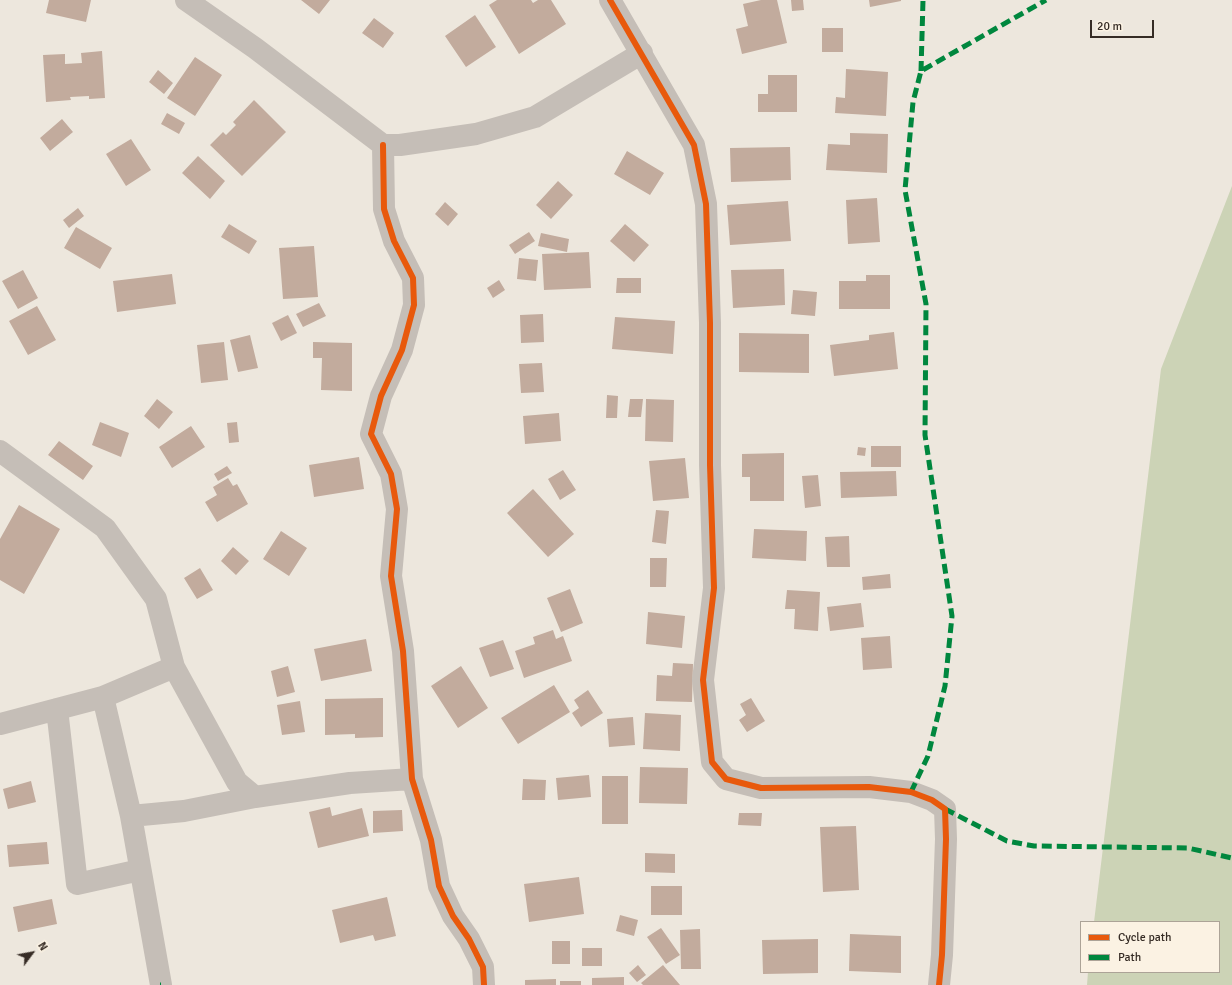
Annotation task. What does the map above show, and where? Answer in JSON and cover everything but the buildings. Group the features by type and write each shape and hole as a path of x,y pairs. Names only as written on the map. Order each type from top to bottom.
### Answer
{"street":[{"path":"186,0 255,48 383,145 400,145 476,134 535,117 642,53"},
{"path":"610,0 694,145 706,204 710,323 710,465 714,588 703,680 712,762 726,779 761,788 883,788 911,792 932,800 945,809 946,839 942,955 939,985"},
{"path":"383,145 384,209 394,241 413,278 414,305 402,350 381,396 371,434 391,474 397,509 391,576 403,651 412,780 431,840 439,886 453,916 470,939 483,967 484,985"},
{"path":"0,451 105,528 156,598 174,667 237,782 255,797"},
{"path":"0,724 103,697 174,667"},
{"path":"103,697 131,816 161,985"},
{"path":"57,709 77,884 140,870"},
{"path":"131,816 184,811 255,797 350,783 412,780"}],"green space":[{"path":"1232,186 1232,985 1087,985 1088,973 1220,973 1220,921 1094,921 1161,369"}],"marked path":[{"path":"921,71 923,0"},
{"path":"911,792 928,756 945,686 952,616 925,435 926,304 905,190 913,102 921,71 1046,0"},
{"path":"945,809 1007,841 1034,846 1188,848 1232,858"}],"cycle path":[{"path":"610,0 694,145 706,204 710,323 710,465 714,588 703,680 712,762 726,779 761,788 869,787 911,792 932,800 945,809 946,839 942,955 939,985"},
{"path":"383,145 384,209 394,241 413,278 414,305 402,350 381,396 371,434 391,474 397,509 391,576 403,651 412,779 431,840 439,886 453,916 469,939 483,967 484,985"}]}
